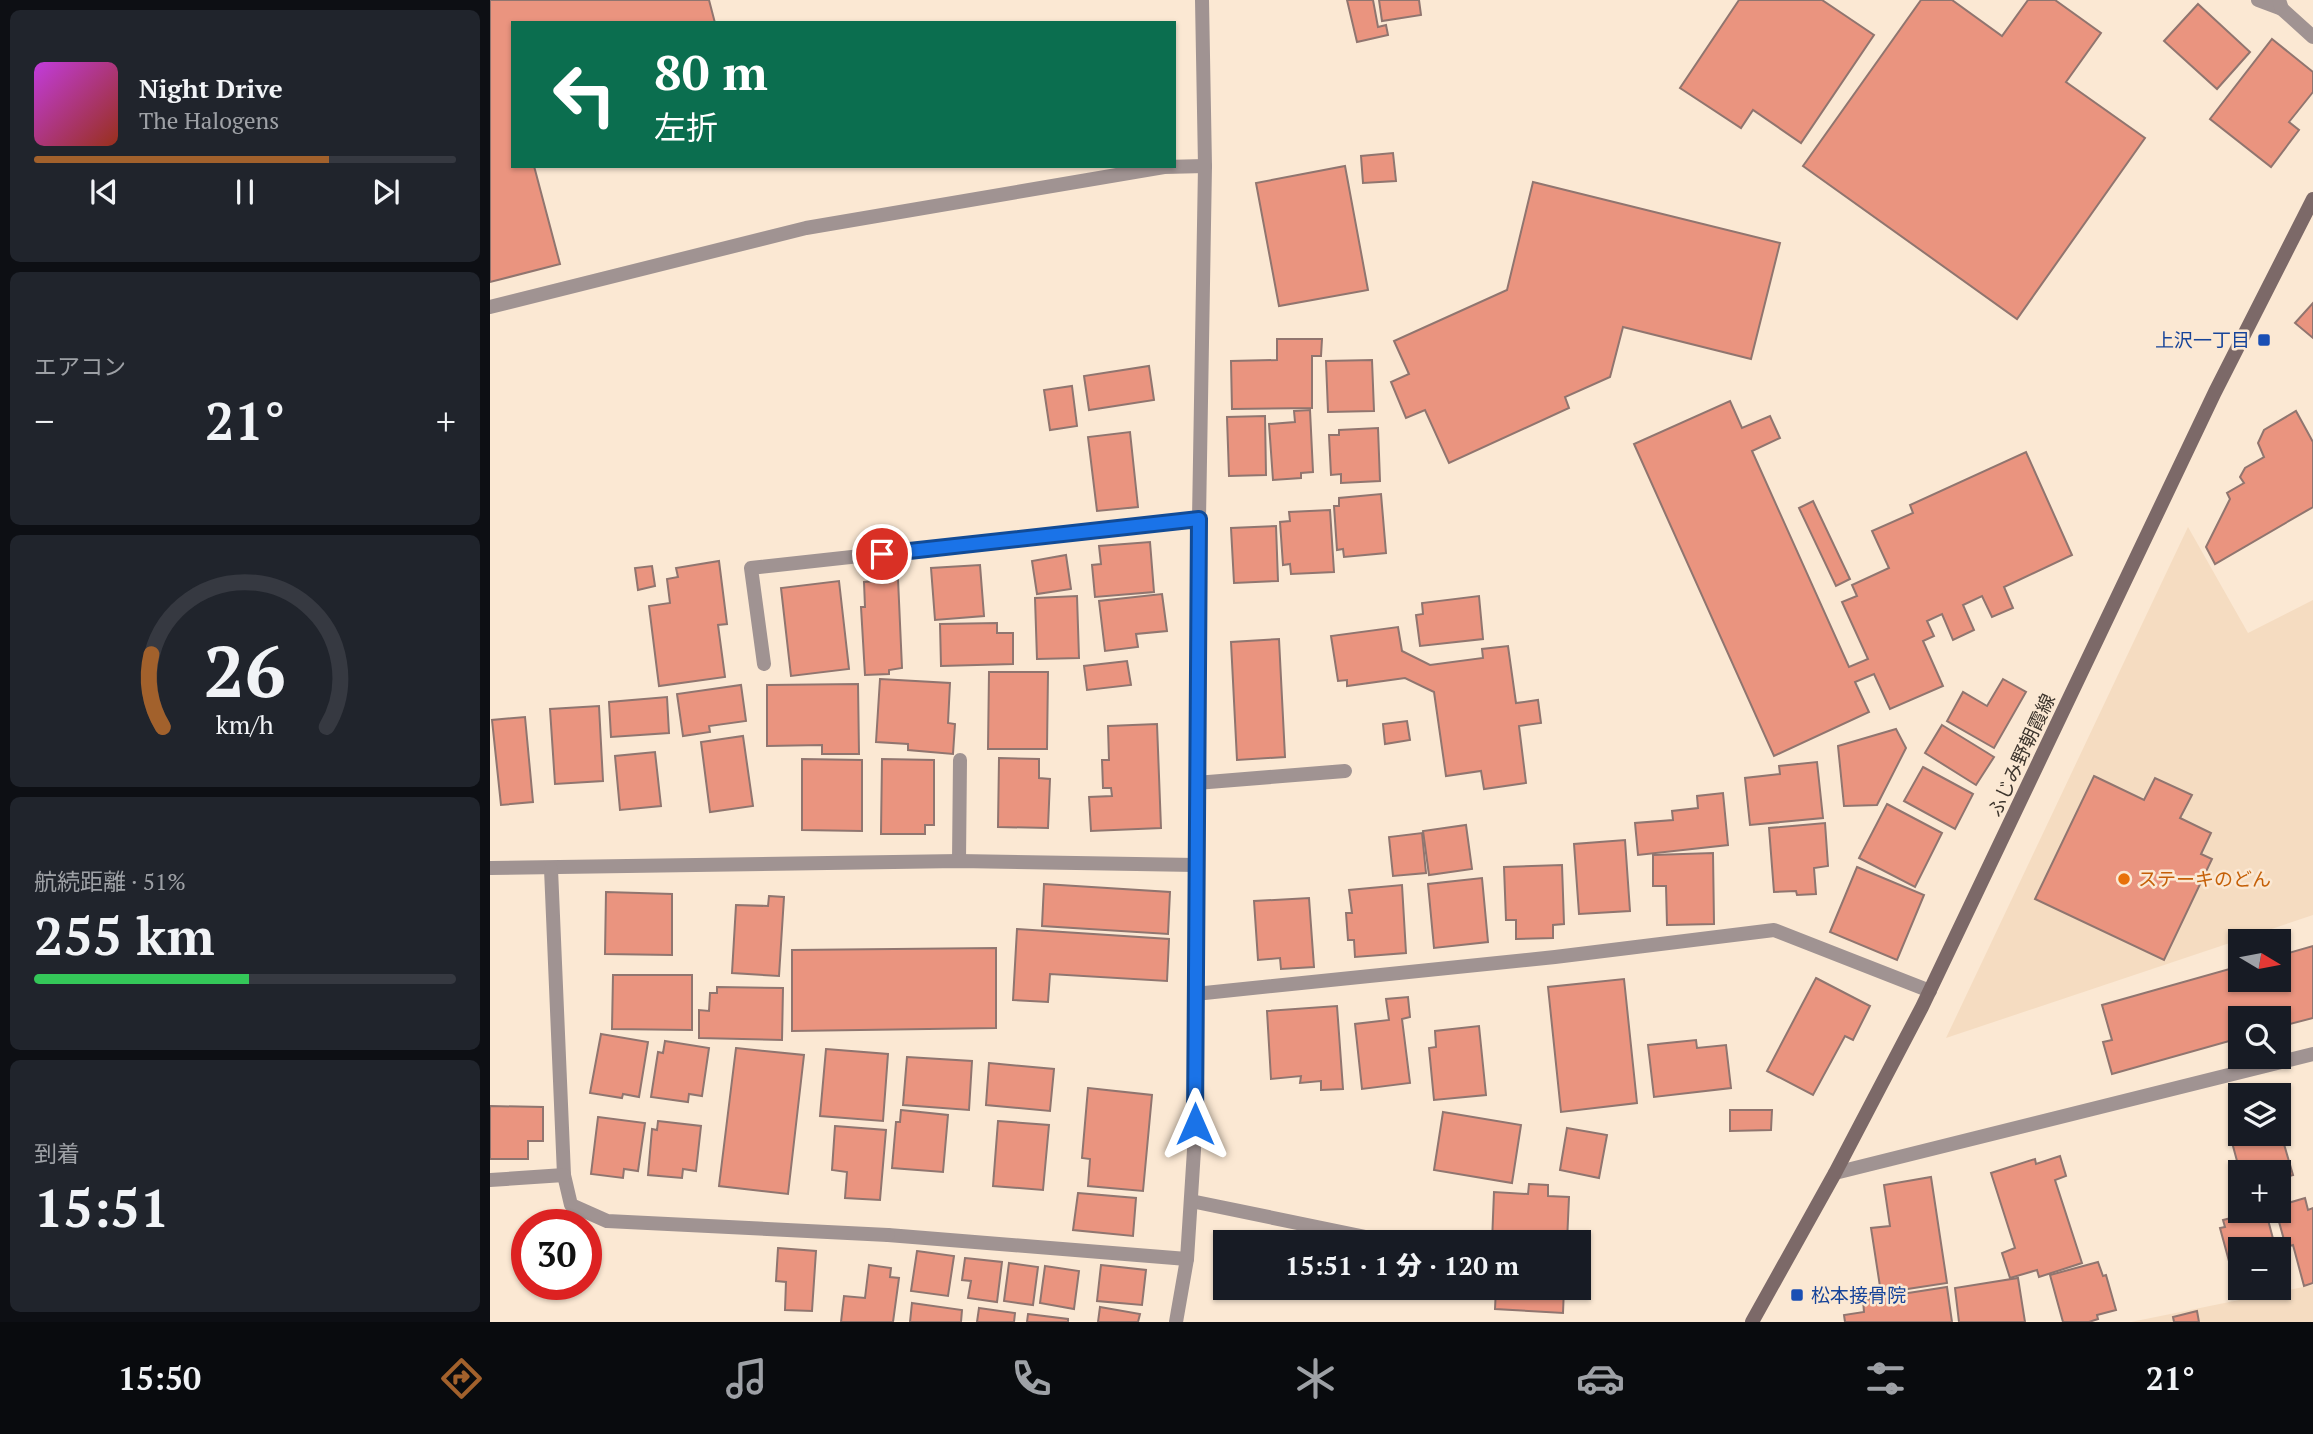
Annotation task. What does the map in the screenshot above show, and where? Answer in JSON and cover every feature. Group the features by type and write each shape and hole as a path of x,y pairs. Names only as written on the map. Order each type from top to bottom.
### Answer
{"main road":[{"name":"ふじみ野朝霞線","path":"1752,1322 1835,1173 1930,991 2215,392 2313,199"}],"street":[{"path":"1176,1322 1187,1259 1194,1150 1196,783 1205,166 1202,0"},
{"path":"2258,0 2280,4 2313,37"},
{"path":"1176,167 1205,166"},
{"path":"490,307 806,228 1158,168"},
{"path":"764,664 751,568 1199,519"},
{"path":"959,861 960,760"},
{"path":"1196,783 1345,771"},
{"path":"490,868 959,861 1196,865"},
{"path":"551,869 564,1175 571,1205 607,1221 1011,1244 1187,1259"},
{"path":"1195,994 1555,957 1774,930 1930,991"},
{"path":"1835,1173 2313,1054"},
{"path":"490,1180 564,1175"},
{"path":"1191,1201 1332,1230"}],"shaded area":[{"path":"2188,527 2248,633 2313,600 2313,915 2271,929 2228,929 2228,943 1946,1038"},
{"path":"2313,1285 2313,1322 2131,1322 2239,1300 2291,1300 2291,1289"}],"building":[{"path":"490,0 709,0 714,21 511,21 511,168 535,168 560,264 490,282"},
{"path":"1347,0 1373,0 1378,27 1386,25 1388,35 1357,42"},
{"path":"1379,0 1419,0 1421,15 1382,21"},
{"path":"1739,0 1822,0 1874,35 1801,143 1753,110 1741,128 1680,88"},
{"path":"1921,0 1952,0 2002,36 2028,0 2055,0 2101,33 2066,82 2145,138 2017,319 1803,166"},
{"path":"2198,4 2250,52 2217,89 2164,41"},
{"path":"2272,39 2313,72 2313,92 2289,122 2299,130 2271,167 2210,119"},
{"path":"1393,153 1396,181 1363,183 1361,156"},
{"path":"1345,166 1368,290 1279,306 1256,183"},
{"path":"1533,182 1780,243 1751,359 1623,327 1610,377 1565,397 1569,408 1449,463 1425,410 1406,418 1391,382 1409,374 1394,341 1507,290"},
{"path":"2313,303 2313,338 2295,323"},
{"path":"1277,339 1322,339 1321,356 1312,356 1312,408 1232,409 1231,361 1277,360"},
{"path":"1372,360 1374,411 1328,412 1326,361"},
{"path":"1149,366 1154,400 1089,410 1084,376"},
{"path":"1072,386 1077,426 1050,430 1044,390"},
{"path":"1730,401 1742,428 1770,416 1780,438 1752,451 1849,667 1868,659 1842,602 1857,596 1852,585 1889,568 1872,531 1913,513 1910,505 2026,452 2072,555 2004,587 2013,608 1992,617 1982,596 1963,605 1974,630 1953,640 1942,614 1927,621 1934,636 1923,641 1943,686 1890,709 1874,674 1855,682 1869,712 1774,756 1634,444"},
{"path":"1310,410 1313,472 1301,473 1301,478 1273,480 1269,424 1295,422 1294,411"},
{"path":"2296,411 2313,442 2313,507 2215,564 2206,547 2230,499 2227,493 2244,483 2240,477 2245,468 2264,457 2258,443 2264,430"},
{"path":"1265,416 1266,475 1229,476 1227,417"},
{"path":"1378,428 1380,481 1341,483 1341,474 1331,475 1329,435 1339,435 1339,430"},
{"path":"1130,432 1138,507 1097,511 1088,437"},
{"path":"1381,494 1386,553 1344,557 1343,549 1337,550 1334,506 1339,506 1339,498"},
{"path":"1813,501 1850,579 1836,586 1799,508"},
{"path":"1330,510 1334,572 1291,574 1290,564 1283,565 1280,522 1290,521 1289,512"},
{"path":"1276,526 1278,581 1234,583 1231,528"},
{"path":"1150,542 1154,592 1095,597 1092,565 1101,564 1099,546"},
{"path":"1066,555 1071,589 1037,594 1032,561"},
{"path":"719,561 727,624 718,625 725,677 659,686 649,606 670,603 667,579 678,577 676,568"},
{"path":"980,565 984,616 935,620 931,568"},
{"path":"652,566 655,586 638,590 635,568"},
{"path":"898,579 902,668 889,670 889,674 865,675 861,607 865,607 864,582"},
{"path":"839,581 849,669 791,676 781,588"},
{"path":"1162,594 1167,631 1136,634 1138,647 1105,651 1099,601"},
{"path":"1077,596 1079,658 1037,659 1035,598"},
{"path":"1479,596 1483,639 1420,646 1416,615 1423,614 1422,603"},
{"path":"997,623 997,633 1013,633 1013,664 941,666 940,624"},
{"path":"1398,627 1402,651 1430,665 1483,658 1482,649 1508,646 1516,703 1538,700 1541,723 1519,726 1526,783 1484,789 1481,771 1446,776 1434,692 1405,678 1347,686 1347,680 1338,681 1331,636"},
{"path":"1279,639 1285,757 1237,760 1231,642"},
{"path":"1127,661 1131,685 1087,690 1084,666"},
{"path":"989,672 1048,672 1047,749 988,749"},
{"path":"880,679 950,683 948,723 955,724 953,754 908,750 908,744 876,742"},
{"path":"2003,679 2026,692 1994,748 1947,721 1963,692 1987,706"},
{"path":"858,684 859,754 822,754 822,745 767,746 767,685"},
{"path":"741,685 746,721 709,726 710,732 683,736 677,694"},
{"path":"667,697 669,733 611,737 609,702"},
{"path":"599,706 603,781 555,784 550,709"},
{"path":"525,717 533,802 501,805 492,720"},
{"path":"1407,721 1410,740 1385,744 1383,724"},
{"path":"1157,724 1161,828 1091,831 1089,797 1112,796 1111,788 1103,788 1102,760 1109,760 1108,726"},
{"path":"1942,725 1994,757 1976,785 1925,753"},
{"path":"1896,729 1906,748 1877,805 1844,806 1838,746"},
{"path":"743,736 753,806 710,812 701,742"},
{"path":"655,752 661,806 620,810 615,756"},
{"path":"999,758 1039,759 1039,778 1050,779 1048,828 998,827"},
{"path":"802,759 862,760 862,831 802,830"},
{"path":"882,759 934,760 934,825 925,825 925,834 881,834"},
{"path":"1817,762 1823,818 1750,825 1745,778 1780,774 1779,766"},
{"path":"1923,767 1973,794 1955,829 1904,801"},
{"name":"ステーキのどん","path":"2094,776 2144,800 2155,778 2192,795 2180,818 2211,833 2201,854 2212,859 2164,960 2035,899"},
{"path":"1723,793 1728,845 1638,855 1635,823 1673,820 1672,811 1698,808 1697,796"},
{"path":"1887,804 1942,833 1915,887 1859,858"},
{"path":"1825,823 1828,866 1814,868 1816,894 1774,892 1769,828"},
{"path":"1466,825 1472,869 1429,875 1423,831"},
{"path":"1422,833 1426,873 1393,876 1389,837"},
{"path":"1625,840 1630,911 1579,914 1574,844"},
{"path":"1713,853 1714,924 1667,925 1666,886 1653,886 1653,855"},
{"path":"1562,865 1564,924 1553,925 1553,938 1516,939 1516,920 1506,920 1504,867"},
{"path":"1857,867 1924,895 1897,960 1830,932"},
{"path":"1482,878 1488,942 1434,948 1428,884"},
{"path":"1044,884 1170,892 1168,934 1042,926"},
{"path":"1402,885 1406,953 1355,957 1354,940 1348,940 1346,913 1352,913 1349,890"},
{"path":"606,892 672,894 672,955 605,954"},
{"path":"769,896 784,897 779,976 732,973 736,905 768,906"},
{"path":"1309,898 1314,967 1281,969 1280,958 1258,960 1254,901"},
{"path":"1017,929 1169,939 1167,981 1050,974 1048,1002 1013,1000"},
{"path":"2313,946 2313,1018 2291,1024 2291,1006 2228,1006 2228,1041 2112,1074 2103,1042 2112,1040 2102,1005 2228,969 2228,992 2291,992 2291,952"},
{"path":"996,948 996,1028 792,1031 792,950"},
{"path":"613,975 692,975 692,1030 612,1029"},
{"path":"1816,978 1870,1006 1853,1040 1845,1036 1813,1095 1767,1071"},
{"path":"1624,979 1637,1103 1561,1112 1548,987"},
{"path":"717,987 783,988 782,1040 699,1038 699,1010 709,1011 710,993 717,993"},
{"path":"1408,997 1410,1017 1402,1019 1410,1083 1362,1089 1355,1024 1389,1020 1386,999"},
{"path":"1337,1006 1343,1089 1321,1090 1321,1081 1300,1083 1301,1076 1271,1079 1267,1011"},
{"path":"1479,1026 1486,1095 1434,1100 1429,1048 1436,1047 1435,1031"},
{"path":"601,1034 648,1042 639,1097 623,1094 622,1098 590,1093"},
{"path":"1696,1040 1697,1048 1726,1045 1731,1088 1654,1097 1648,1045"},
{"path":"665,1041 709,1048 702,1096 689,1094 688,1102 651,1097 658,1052 663,1053"},
{"path":"736,1048 804,1055 788,1194 719,1186"},
{"path":"826,1049 888,1054 883,1121 820,1116"},
{"path":"907,1057 972,1061 969,1110 903,1105"},
{"path":"989,1063 1054,1069 1050,1111 986,1105"},
{"path":"1088,1088 1152,1095 1143,1191 1088,1186 1090,1159 1082,1158"},
{"path":"490,1106 543,1107 543,1141 528,1141 528,1159 490,1159"},
{"path":"901,1110 948,1115 943,1172 892,1168 896,1122 900,1122"},
{"path":"1730,1110 1772,1110 1771,1130 1730,1131"},
{"path":"1443,1112 1521,1125 1512,1183 1434,1170"},
{"path":"598,1117 645,1123 638,1171 624,1169 623,1178 591,1174"},
{"path":"658,1121 701,1126 696,1171 683,1169 682,1178 648,1175 652,1129 657,1130"},
{"path":"998,1121 1049,1125 1043,1190 993,1186"},
{"path":"835,1126 886,1130 880,1200 845,1198 847,1172 832,1170"},
{"path":"1567,1128 1607,1135 1599,1178 1560,1170"},
{"path":"2233,1146 2285,1146 2289,1160 2237,1160"},
{"path":"2060,1156 2066,1176 2055,1180 2082,1263 2039,1277 2037,1270 2010,1278 2002,1253 2015,1248 1991,1173 2035,1159 2036,1164"},
{"path":"1931,1177 1947,1283 1881,1293 1871,1228 1890,1226 1884,1185"},
{"path":"1529,1184 1548,1185 1548,1196 1569,1197 1568,1230 1492,1230 1494,1192 1528,1194"},
{"path":"1078,1193 1136,1198 1133,1236 1073,1230"},
{"path":"2305,1198 2308,1210 2313,1208 2313,1283 2304,1286 2291,1246 2291,1237 2283,1237 2279,1223 2291,1223 2291,1202"},
{"path":"2228,1219 2228,1223 2269,1223 2273,1237 2228,1237 2228,1257 2220,1228 2225,1227 2223,1220"},
{"path":"778,1248 816,1251 812,1311 785,1310 786,1282 776,1281"},
{"path":"917,1251 954,1256 948,1296 911,1291"},
{"path":"965,1258 1002,1262 997,1302 968,1298 971,1281 962,1280"},
{"path":"2098,1262 2103,1276 2106,1275 2116,1310 2097,1315 2098,1319 2089,1322 2063,1322 2050,1275"},
{"path":"1009,1263 1038,1267 1033,1305 1004,1301"},
{"path":"869,1265 891,1268 890,1277 899,1278 893,1322 841,1322 844,1296 865,1298"},
{"path":"1101,1265 1146,1270 1142,1305 1097,1301"},
{"path":"1045,1266 1079,1271 1074,1309 1040,1303"},
{"path":"2018,1278 2025,1322 1959,1322 1955,1288"},
{"path":"1947,1287 1952,1322 1845,1322 1844,1315 1864,1312 1863,1300"},
{"path":"1495,1300 1564,1300 1563,1313 1495,1309"},
{"path":"912,1303 962,1310 961,1322 910,1322"},
{"path":"1100,1307 1140,1314 1138,1322 1098,1322"},
{"path":"979,1308 1015,1313 1014,1322 977,1322"},
{"path":"2197,1311 2199,1322 2174,1322 2173,1317"},
{"path":"1028,1314 1068,1319 1068,1322 1027,1322"}],"place":[{"name":"上沢一丁目","path":"2264,340"},
{"name":"ステーキのどん","path":"2124,879"},
{"name":"松本接骨院","path":"1797,1295"}],"route":[{"path":"882,554 1199,519 1195,1124"}]}
